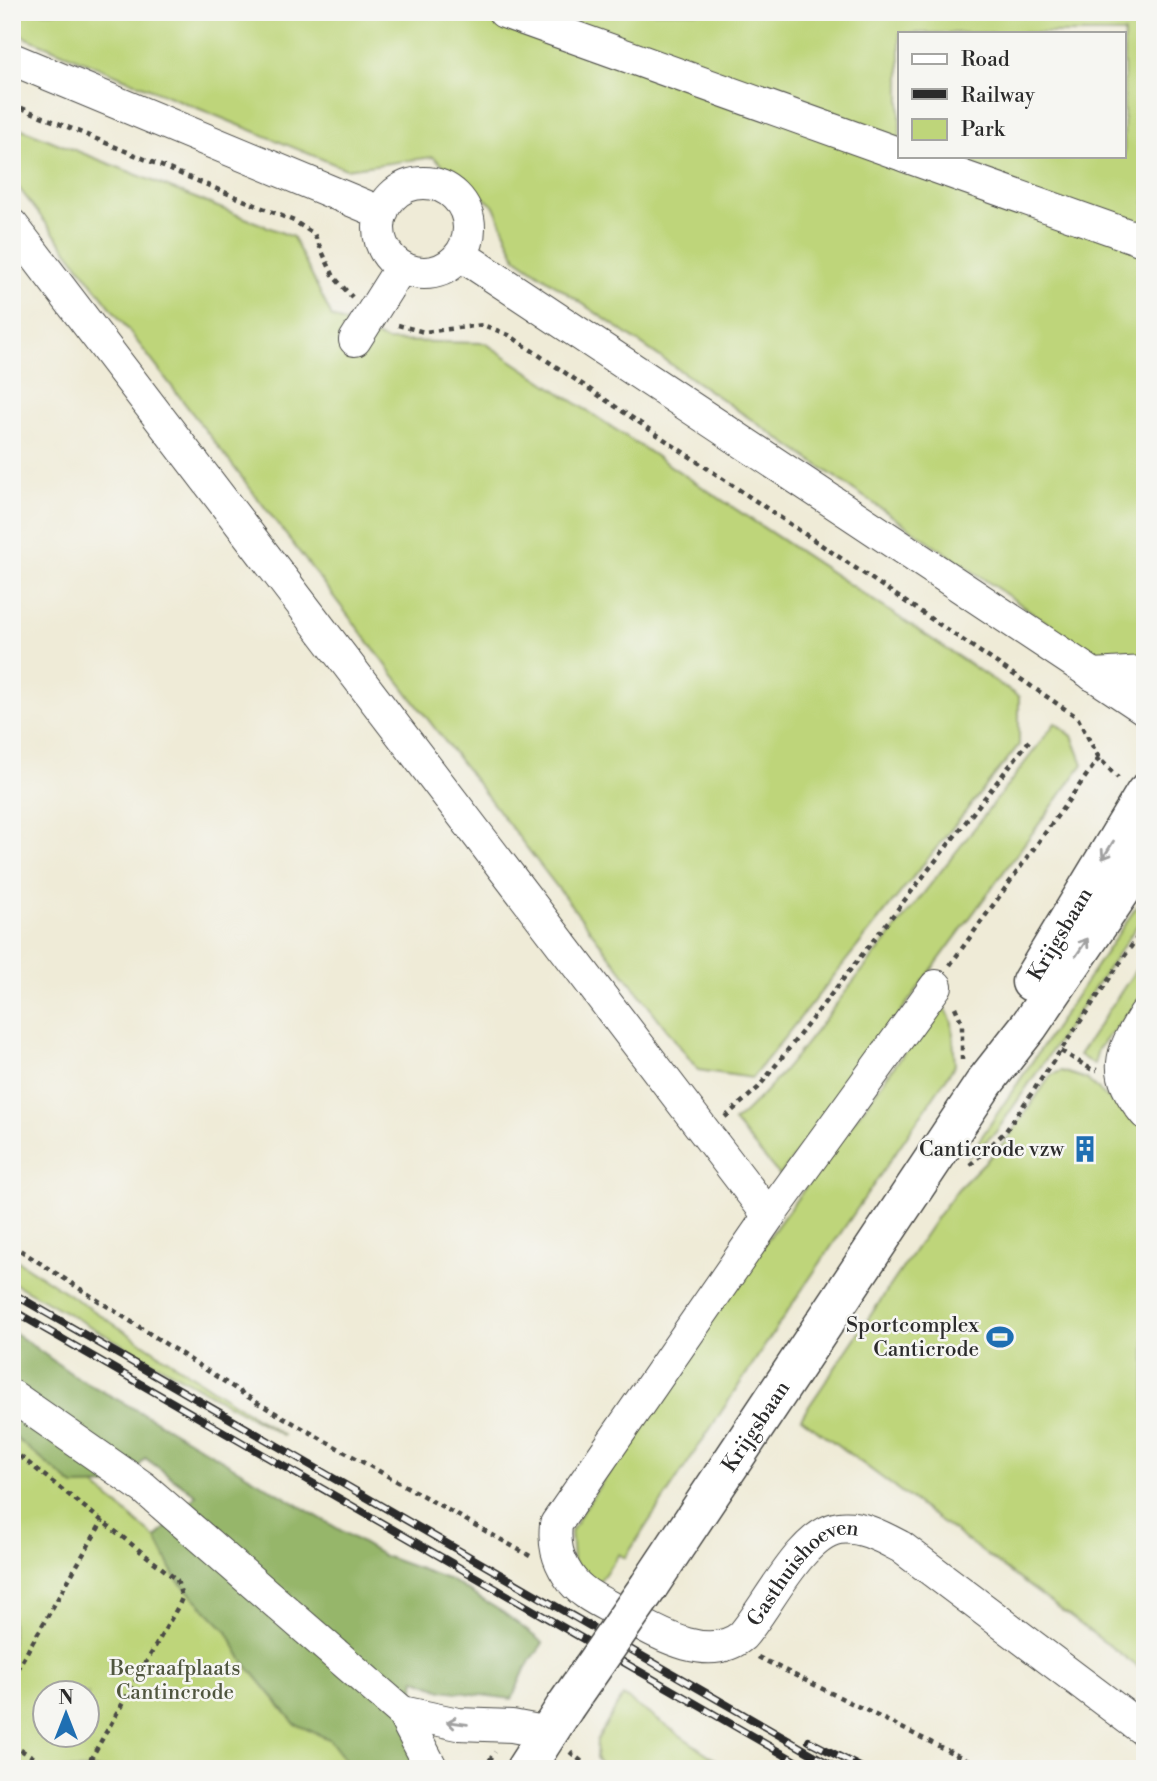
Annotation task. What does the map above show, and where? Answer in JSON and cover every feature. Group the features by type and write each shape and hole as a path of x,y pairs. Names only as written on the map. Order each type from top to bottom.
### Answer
{"main road":[{"name":"Krijgsbaan","path":"985,1082 1019,1004 1080,897 1144,794"},
{"name":"Krijgsbaan","path":"525,1769 985,1082 1029,1026 1145,856"}],"street":[{"path":"504,12 898,153"},
{"path":"12,59 382,213"},
{"path":"911,158 1145,241"},
{"path":"431,183 446,188 458,197 468,218 468,241 461,255 452,265 427,274 401,267 389,257 379,228 389,199 415,184 431,183"},
{"path":"12,225 769,1216 936,986"},
{"path":"461,255 1145,709"},
{"path":"355,340 401,267"},
{"path":"1093,675 1145,672"},
{"path":"1145,1014 1123,1053 1126,1087 1145,1113"},
{"name":"Gasthuishoeven","path":"769,1216 556,1524 556,1552 569,1577 584,1592 666,1637 703,1647 732,1644 754,1622 800,1556 818,1538 838,1528 858,1528 901,1548 1145,1731"},
{"path":"12,1396 144,1488 402,1712 432,1769"},
{"path":"402,1712 458,1724 512,1726 557,1720"}],"path":[{"path":"12,104 294,221 314,234 334,277 349,295 373,314 400,326 424,332 482,325 509,335 1077,717 1099,758 1123,783 1144,794"},
{"path":"707,1135 758,1088 1029,741"},
{"path":"936,986 1099,758"},
{"path":"1123,1071 1091,1069 1061,1051 1145,926"},
{"path":"12,1245 256,1402 569,1577"},
{"path":"12,1450 177,1580 182,1598 85,1769"},
{"path":"12,1678 103,1520"},
{"path":"732,1644 985,1769"},
{"path":"12,1745 54,1769"}],"green space":[{"path":"12,12 1145,12 1145,659 1117,660 1090,652 516,258 494,206 433,157 346,169 12,32"},
{"path":"12,125 293,237 332,317 387,341 485,343 1019,697 1019,745 752,1078 698,1070 12,179"},
{"path":"1055,723 1072,736 1083,764 780,1176 734,1122 768,1089 799,1052"},
{"path":"1145,894 1145,914 996,1132 968,1157"},
{"path":"1145,956 1145,994 1098,1049 1094,1065 1079,1055"},
{"path":"942,1001 952,1022 955,1065 793,1303 625,1558 619,1554 597,1585 573,1562 571,1532 579,1517 728,1293"},
{"name":"Sportcomplex Canticrode","path":"1061,1071 1086,1079 1138,1124 1145,1117 1145,1672 801,1418 937,1217 958,1189 1006,1141 1051,1075"},
{"path":"12,1257 284,1436 12,1282"},
{"path":"12,1331 76,1377 153,1419 384,1556 450,1580 504,1613 543,1643 525,1669 512,1699 442,1690 415,1679 409,1731 427,1769 352,1769 329,1739 295,1724 243,1661 226,1630 177,1580 156,1538 196,1495 145,1458 126,1485 74,1486 12,1435"},
{"name":"Begraafplaats Cantincrode","path":"12,1423 80,1473 160,1542 380,1769 12,1769"},
{"path":"623,1696 729,1769 605,1769 596,1758 597,1740"}],"railway":[{"path":"12,1293 838,1769"},
{"path":"12,1310 809,1769"},
{"path":"809,1741 864,1769"}],"place":[{"name":"Canticrode vzw","path":"1085,1149"},
{"name":"Sportcomplex Canticrode","path":"1000,1337"}]}
